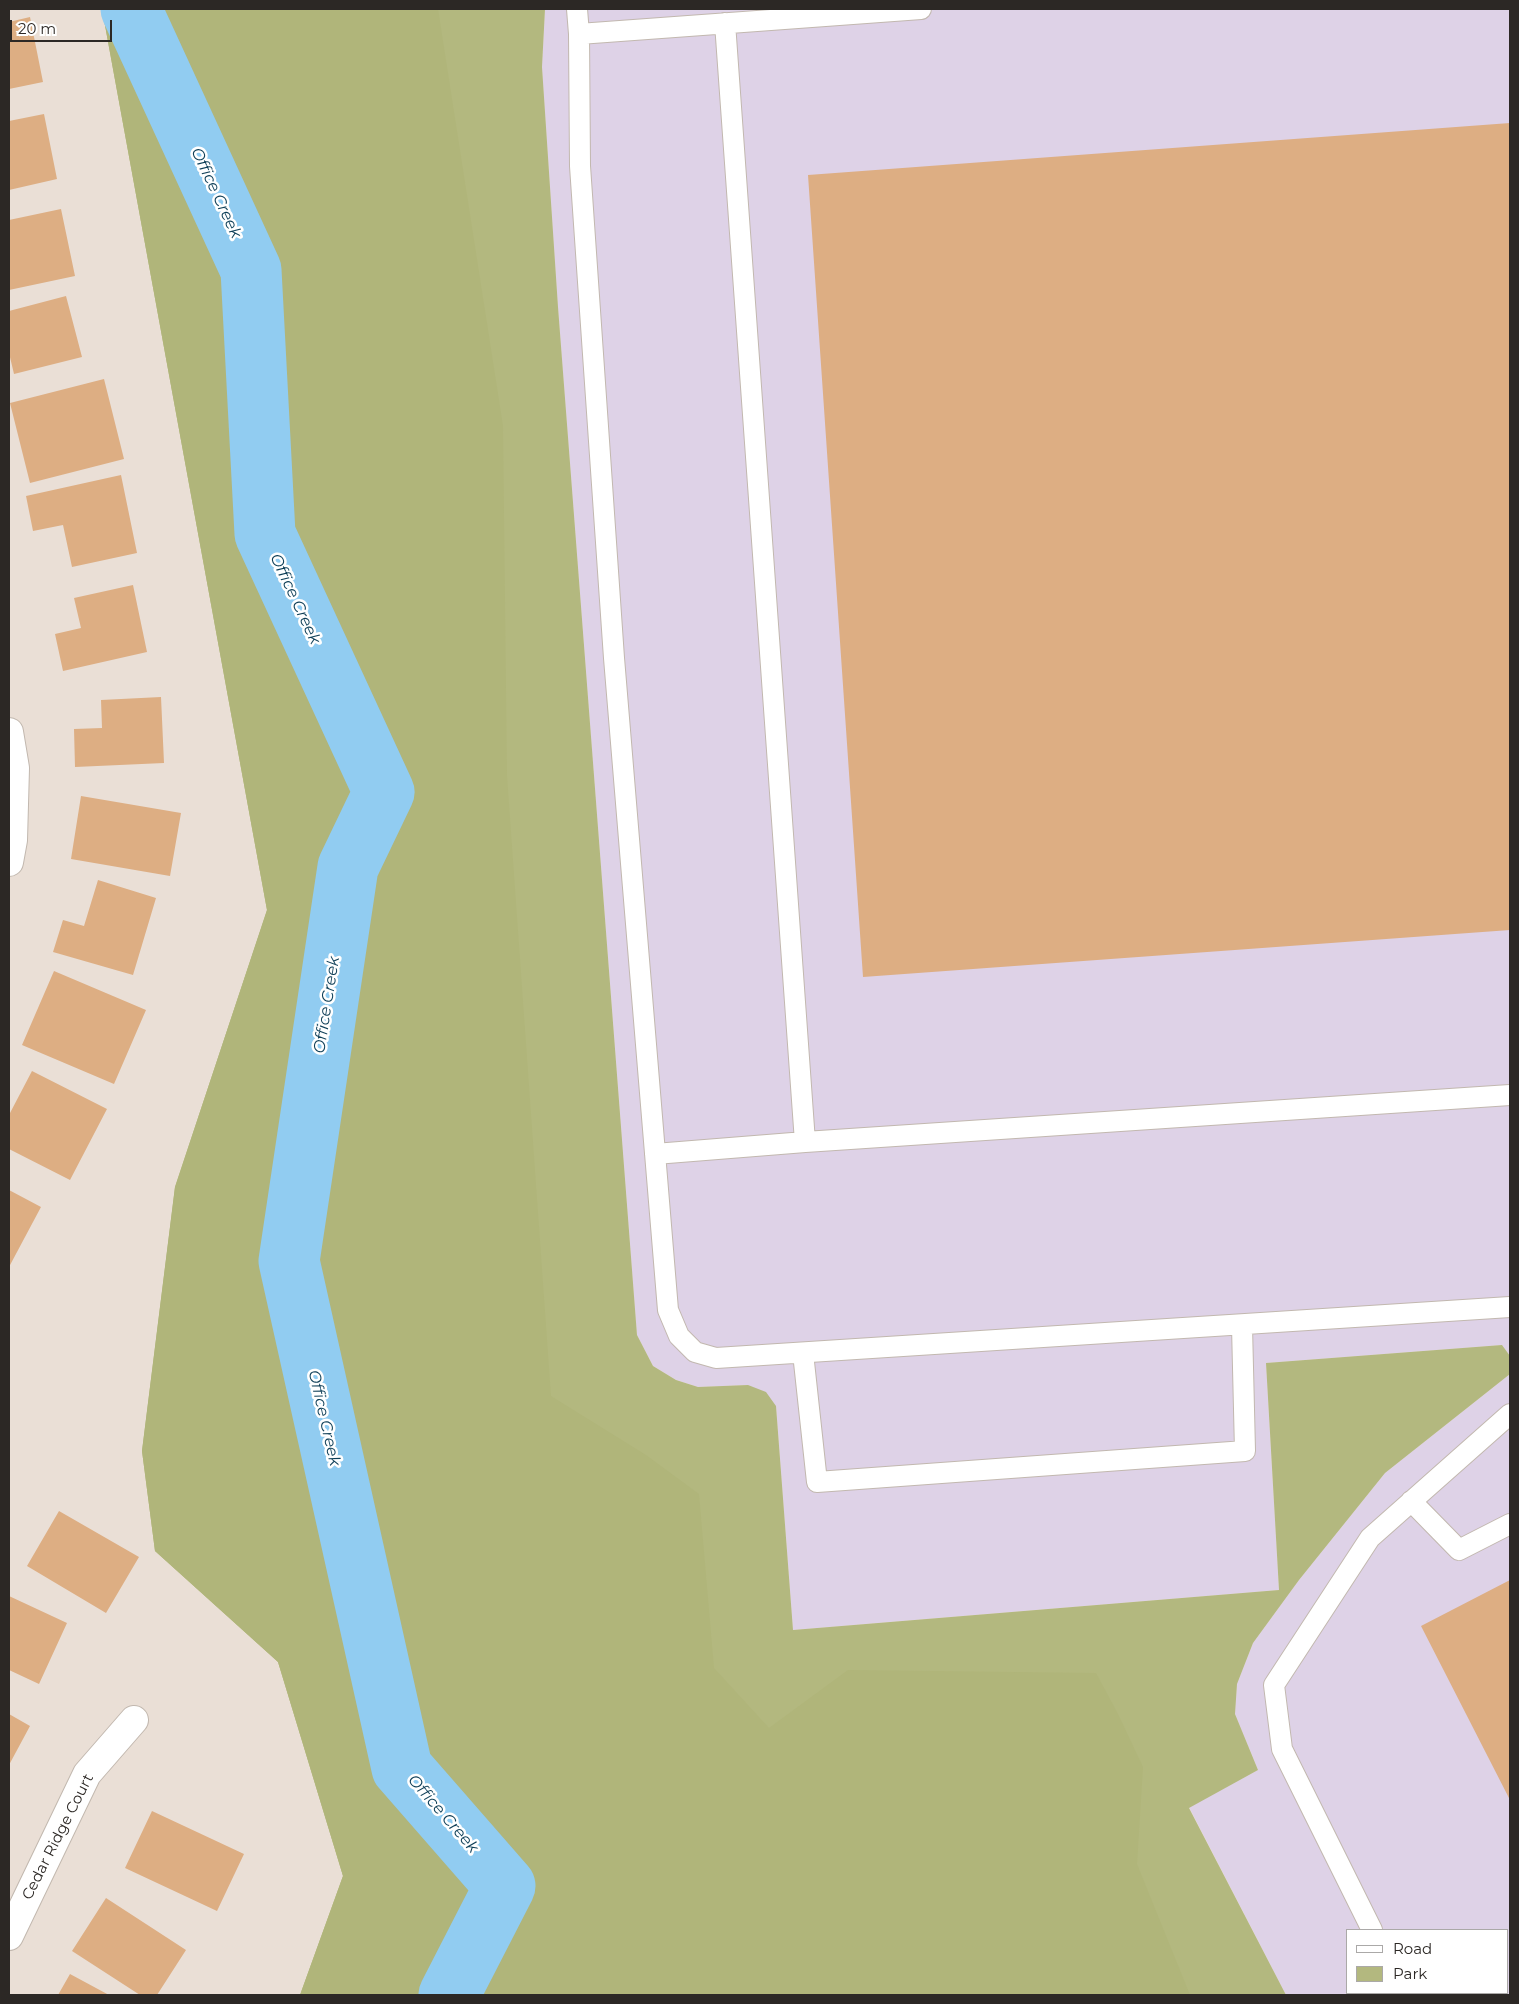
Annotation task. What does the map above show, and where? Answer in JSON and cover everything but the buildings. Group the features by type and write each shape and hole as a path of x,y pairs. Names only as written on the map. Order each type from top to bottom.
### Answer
{"street":[{"path":"9,732 15,768 10,847"},
{"name":"Cedar Ridge Court","path":"9,1936 87,1774 134,1720"}],"lane":[{"path":"577,9 579,34 580,166 614,658 668,1310 679,1336 695,1352 716,1358 1242,1326 1510,1307"},
{"path":"579,34 921,9"},
{"path":"725,23 805,1142"},
{"path":"655,1154 805,1142 1510,1095"},
{"path":"803,1353 817,1482 1245,1451 1242,1326"},
{"path":"1372,1929 1282,1749 1274,1685 1370,1538 1510,1414"},
{"path":"1411,1501 1458,1550 1510,1524"}],"shaded area":[{"path":"545,9 1510,9 1510,1356 1502,1345 1266,1363 1279,1590 793,1630 776,1406 748,1385 698,1387 676,1380 653,1366 637,1335 558,307 542,67"},
{"path":"1510,1374 1510,1995 1286,1995 1189,1807 1258,1770 1235,1714 1237,1684 1253,1643 1299,1580 1385,1473"}],"green space":[{"path":"102,9 545,9 542,67 558,307 637,1335 653,1366 676,1380 698,1387 748,1385 766,1392 776,1406 793,1630 1279,1590 1266,1363 1502,1345 1510,1356 1510,1374 1385,1473 1299,1580 1253,1643 1237,1684 1235,1714 1258,1770 1189,1808 1286,1995 300,1995 343,1876 278,1662 155,1551 142,1451 175,1187 267,910"},
{"path":"102,9 438,9 503,426 507,776 551,1396 646,1455 699,1494 714,1668 769,1728 848,1670 1096,1673 1143,1767 1137,1864 1190,1995 300,1995 343,1876 278,1662 155,1551 142,1451 175,1187 267,910"}],"waterway":[{"name":"Office Creek","path":"131,9 251,270 265,534 384,792 348,867 289,1261 402,1768 505,1886 449,1995"}]}
